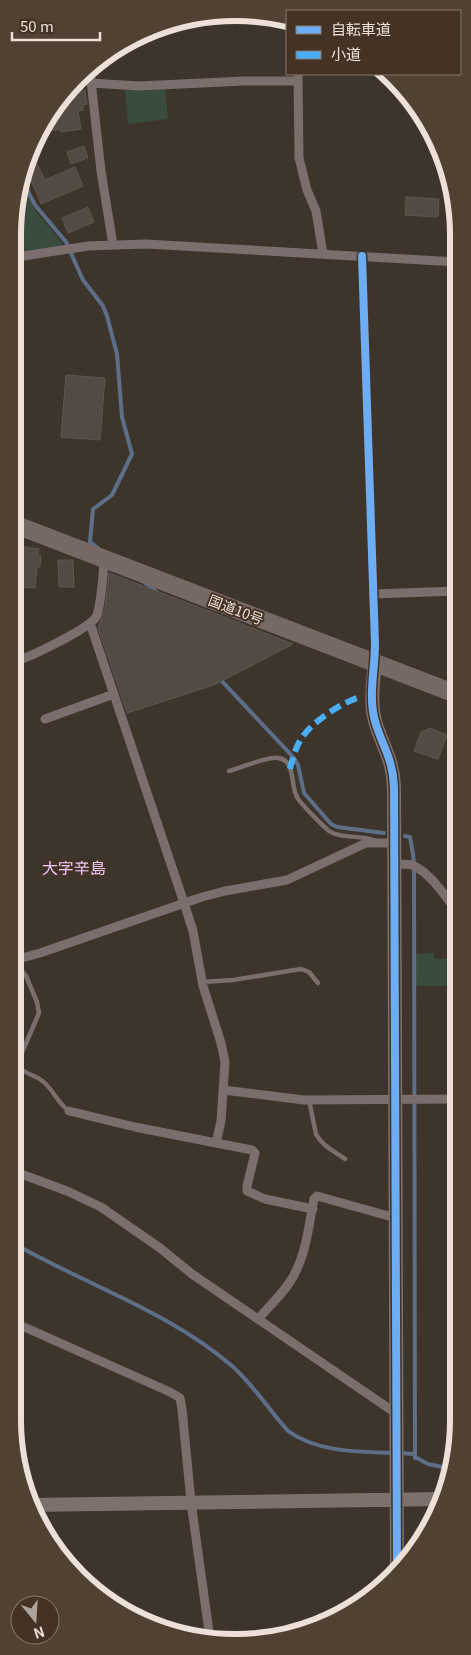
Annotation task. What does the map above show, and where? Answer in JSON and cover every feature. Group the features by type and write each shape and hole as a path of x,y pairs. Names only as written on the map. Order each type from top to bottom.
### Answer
{"highway":[{"name":"国道10号","path":"21,527 450,692"}],"street":[{"path":"91,83 139,86 298,77 300,164 306,190 316,211 323,254"},
{"path":"90,78 101,171 113,245"},
{"path":"21,256 88,246 162,244 450,262"},
{"path":"362,256 374,594 375,663 372,704 375,721 392,765 394,782 397,1561"},
{"path":"21,659 35,654 96,618 104,559"},
{"path":"374,594 450,591"},
{"path":"90,623 184,903 194,936 202,982 223,1049 225,1066 221,1121 216,1143"},
{"path":"45,719 114,694"},
{"path":"21,959 225,890 287,880 366,843 394,843"},
{"path":"394,864 414,865 429,877 450,902"},
{"path":"223,1090 309,1100 450,1099"},
{"path":"69,1111 121,1124 252,1150 254,1152 251,1174 247,1186 250,1193 277,1203 313,1209"},
{"path":"21,1174 68,1191 101,1207 160,1248 192,1274 397,1414"},
{"path":"258,1318 290,1282 295,1273 308,1232 314,1199 320,1196 396,1218"},
{"path":"21,1326 180,1398 191,1502 209,1632"},
{"path":"39,1505 434,1498"}],"lane":[{"path":"229,771 272,758 282,759 290,769 293,789 299,801 328,830 338,834 372,839 377,843"},
{"path":"202,982 233,980 301,969 309,972 318,983"},
{"path":"21,970 26,976 37,1002 39,1012 21,1055"},
{"path":"21,1069 42,1081 69,1111"},
{"path":"309,1100 318,1139 345,1159"}],"green space":[{"path":"165,86 168,119 128,124 125,90"},
{"path":"25,193 37,213 64,247 21,253"},
{"path":"434,953 434,959 450,959 450,986 415,986 415,954"}],"building":[{"path":"85,90 87,104 83,105 83,110 78,111 81,129 61,132 61,129 52,131 51,127 57,116 77,91"},
{"path":"84,146 88,158 71,164 67,152"},
{"path":"35,161 45,180 75,167 83,186 41,204 31,180 29,182"},
{"path":"406,197 439,199 438,217 405,215"},
{"path":"88,207 94,222 68,233 62,218"},
{"path":"66,375 105,378 100,440 61,437"},
{"path":"21,547 39,549 38,555 41,556 40,567 37,567 35,588 21,587"},
{"path":"58,560 73,560 74,587 59,587"},
{"path":"109,573 293,644 214,685 127,713 98,628 105,607"},
{"path":"430,728 447,735 438,759 414,751 421,732"}],"waterway":[{"path":"27,189 35,205 66,242 83,280 103,306 117,354 122,417 132,454 112,495 93,509 90,542 98,548"},
{"path":"144,582 158,593"},
{"path":"218,677 294,758 298,765 304,793 331,824 337,827 384,833"},
{"path":"405,836 410,837 414,865 415,1458"},
{"path":"21,1247 153,1313 206,1346 239,1372 288,1431 302,1439 316,1445 349,1451 415,1454"},
{"path":"415,1457 428,1464 444,1467"}],"marked path":[{"path":"290,769 297,748 308,730 343,704 357,698"}],"cycle path":[{"path":"362,256 375,644 372,702 375,721 392,768 394,787 397,1561"}],"district":[{"name":"大字辛島","path":"74,868"}]}
